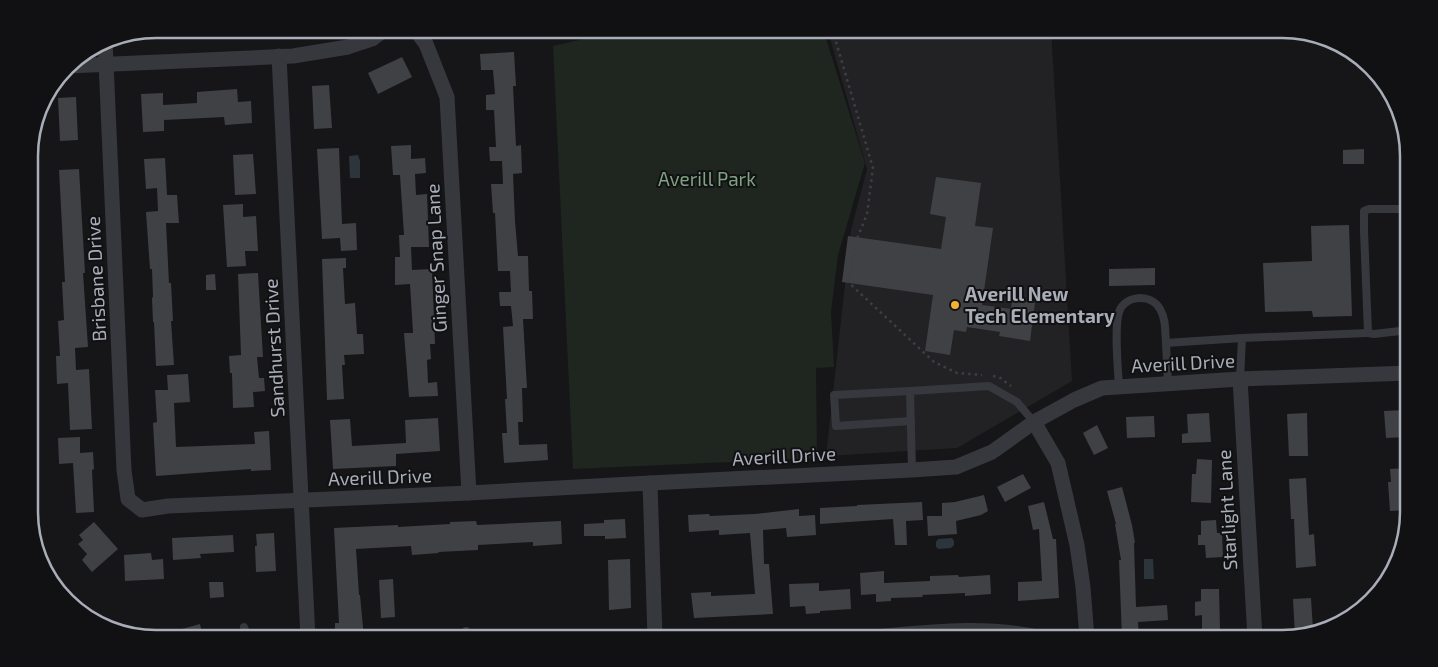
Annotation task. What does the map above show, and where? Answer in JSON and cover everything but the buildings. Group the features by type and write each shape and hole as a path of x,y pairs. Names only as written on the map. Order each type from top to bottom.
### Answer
{"street":[{"path":"80,65 293,56 348,47 373,38"},
{"name":"Ginger Snap Lane","path":"422,38 426,44 447,97 469,493"},
{"name":"Brisbane Drive","path":"105,49 124,470 128,499 142,510"},
{"name":"Sandhurst Drive","path":"279,56 308,630"},
{"name":"Averill Drive","path":"142,510 168,506 469,493 956,467 992,452 1034,422 1074,400 1102,388 1240,379 1400,373"},
{"name":"Starlight Lane","path":"1240,379 1254,629"},
{"path":"1034,422 1058,463 1067,498 1082,578 1086,629"},
{"path":"650,483 654,630"}],"lane":[{"path":"1368,333 1364,211 1369,209 1400,209"},
{"path":"1119,387 1119,314 1123,305 1129,300 1136,298 1152,300 1158,306 1164,318 1168,384"},
{"path":"1166,343 1242,338 1374,334 1400,331"},
{"path":"1240,379 1242,338"},
{"path":"911,421 836,426 834,395 989,386 1018,402 1034,422"},
{"path":"910,391 912,470"}],"path":[{"path":"835,38 873,168 867,214 857,239 848,282 934,362 957,373 982,375"},
{"path":"991,376 999,377 1015,389"}],"shaded area":[{"name":"Averill New Tech Elementary","path":"830,38 1052,38 1072,381 957,448 826,456 851,230 867,169"},
{"path":"358,155 360,178 350,178 349,156"},
{"path":"952,538 954,545 951,548 939,549 936,547 938,539"},
{"path":"1144,559 1153,559 1154,579 1144,579"}],"green space":[{"name":"Averill Park","path":"588,38 826,38 865,163 838,255 831,312 834,367 816,368 817,458 573,469 553,46"}],"place":[{"name":"Averill New Tech Elementary","path":"955,305"}]}
